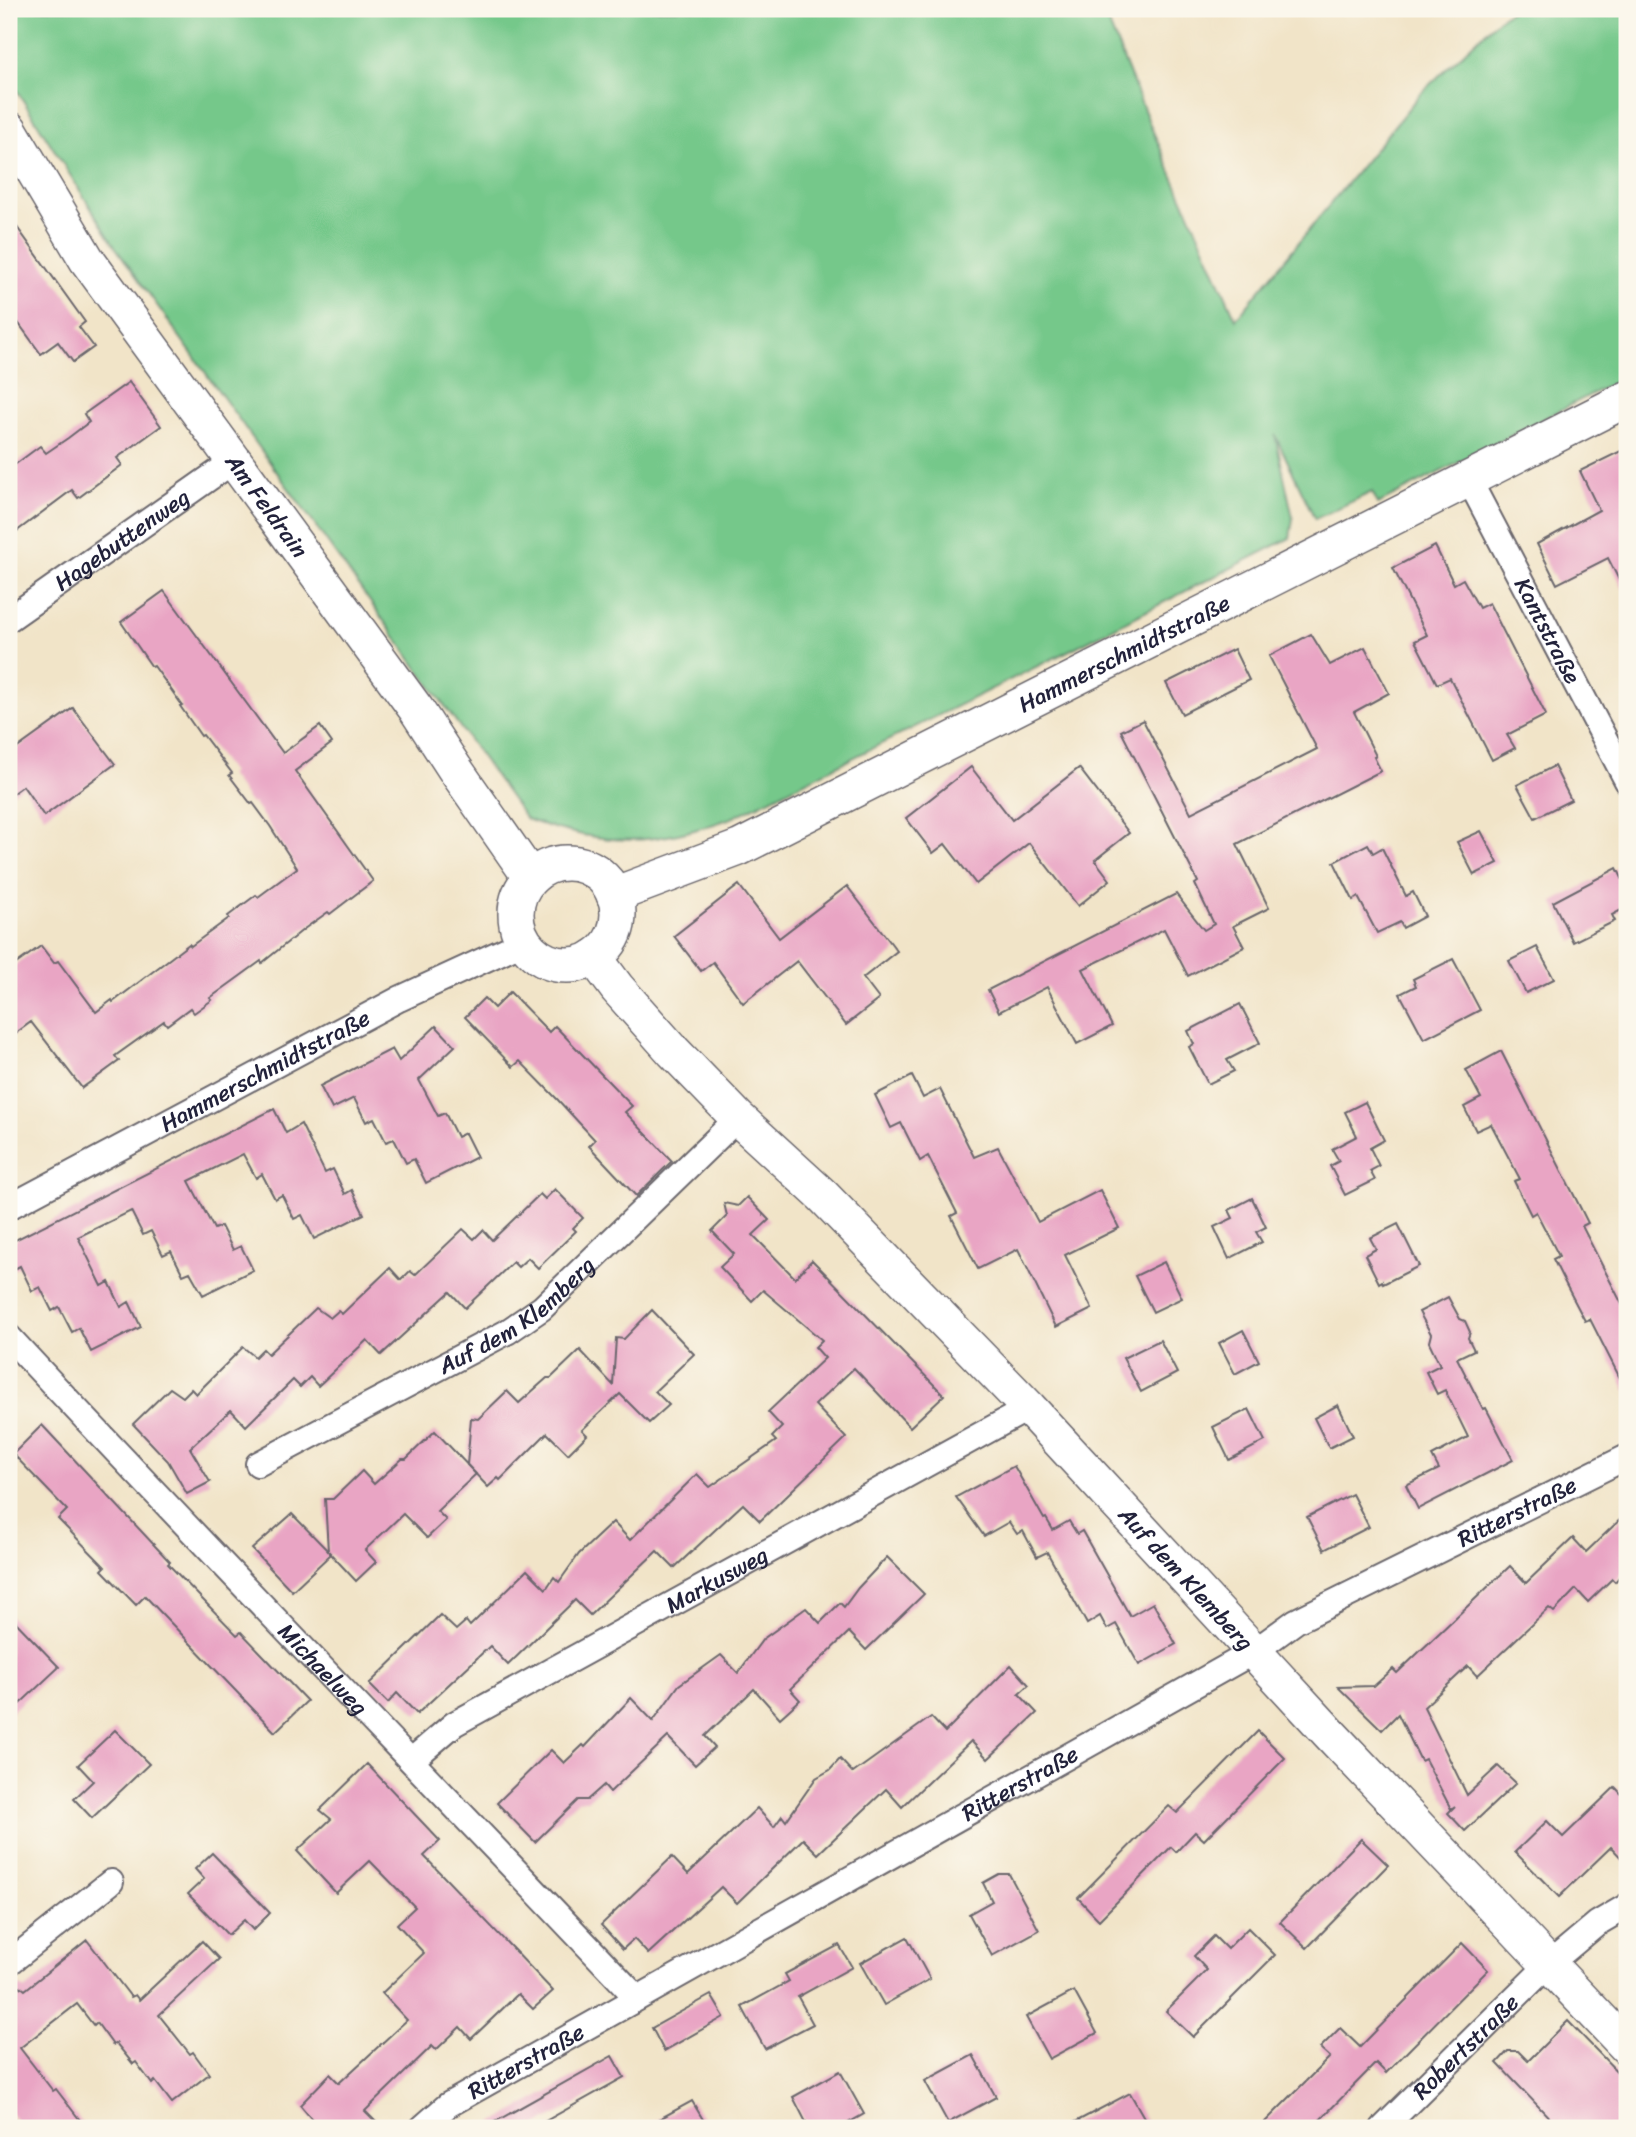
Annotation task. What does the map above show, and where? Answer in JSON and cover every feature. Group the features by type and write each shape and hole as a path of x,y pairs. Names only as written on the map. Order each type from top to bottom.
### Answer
{"street":[{"name":"Am Feldrain","path":"9,129 87,260 416,709 531,878"},
{"name":"Hammerschmidtstraße","path":"614,895 739,848 1627,399"},
{"name":"Hagebuttenweg","path":"9,619 234,460"},
{"name":"Kantstraße","path":"1469,480 1627,781"},
{"path":"581,864 604,878 614,895 618,919 615,931 602,951 594,957 578,963 549,961 537,955 520,934 516,919 517,904 523,889 531,878 553,865 581,864"},
{"name":"Hammerschmidtstraße","path":"9,1207 399,999 525,941"},
{"name":"Auf dem Klemberg","path":"594,957 617,988 673,1051 738,1118 822,1195 1029,1408 1329,1734 1627,2047"},
{"name":"Auf dem Klemberg","path":"258,1464 507,1332 542,1308 738,1118"},
{"name":"Michaelweg","path":"9,1338 173,1514 412,1760 636,1998"},
{"name":"Markusweg","path":"412,1760 454,1724 1029,1408"},
{"name":"Ritterstraße","path":"422,2128 448,2105 1255,1651 1296,1621 1627,1457"},
{"path":"9,1963 111,1882"},
{"name":"Robertstraße","path":"1383,2128 1548,1965 1598,1923 1627,1906"}],"green space":[{"path":"9,9 1103,9 1151,127 1236,319 1421,93 1499,19 1513,9 1627,9 1627,376 1378,504 1372,492 1315,519 1275,435 1293,518 1290,538 734,817 706,827 654,838 630,840 581,835 526,819 116,248 9,78"}],"building":[{"path":"9,216 85,322 79,327 94,347 73,362 58,342 41,354 9,310"},
{"path":"129,382 161,426 117,458 122,465 78,498 72,490 9,537 9,469 40,446 46,453 68,438 89,422 84,414"},
{"path":"1627,448 1627,596 1608,558 1557,584 1537,544 1599,510 1580,471"},
{"path":"1435,546 1454,584 1463,579 1479,608 1489,603 1546,715 1507,735 1515,748 1492,760 1450,678 1437,684 1415,641 1427,635 1393,568"},
{"path":"164,591 283,753 320,726 332,743 295,771 373,881 210,998 212,1000 194,1013 190,1008 167,1025 164,1021 115,1056 119,1061 82,1088 31,1022 9,1038 9,969 41,946 54,963 58,961 96,1012 297,868 270,826 229,775 232,773 203,735 201,736 180,706 182,705 121,622"},
{"path":"1311,634 1330,665 1365,647 1389,693 1354,712 1381,771 1237,844 1269,908 1233,926 1244,947 1188,976 1164,929 1083,969 1112,1026 1077,1044 1047,987 999,1012 988,990 1176,894 1204,930 1214,924 1195,884 1198,882 1121,731 1143,720 1191,813 1317,749 1269,656"},
{"path":"1234,649 1249,680 1182,714 1166,683"},
{"path":"73,708 115,764 44,816 23,786 9,796 9,754"},
{"path":"1554,766 1571,800 1535,818 1517,785"},
{"path":"971,767 1012,820 1079,768 1129,833 1095,860 1110,880 1078,906 1029,843 976,884 945,844 933,853 906,818"},
{"path":"1481,831 1498,863 1474,875 1457,842"},
{"path":"1368,844 1373,853 1382,848 1406,896 1413,892 1425,916 1403,928 1400,922 1377,933 1358,897 1353,900 1334,862"},
{"path":"1617,868 1627,888 1627,907 1612,915 1615,921 1573,942 1553,902"},
{"path":"739,885 779,938 847,886 897,951 863,978 879,999 846,1025 797,961 743,1003 713,962 701,971 674,936"},
{"path":"1537,947 1554,979 1526,993 1509,961"},
{"path":"1453,959 1480,1010 1424,1039 1400,994 1416,986 1413,979"},
{"path":"510,992 549,1032 555,1026 632,1106 625,1112 672,1161 636,1196 589,1146 595,1140 558,1100 520,1061 513,1067 465,1017 484,998 494,1008"},
{"path":"1240,1004 1260,1043 1227,1060 1234,1071 1208,1084 1189,1047 1194,1044 1188,1031"},
{"path":"436,1026 455,1046 419,1080 438,1116 445,1113 457,1137 465,1133 477,1157 426,1183 414,1159 406,1163 394,1139 386,1142 374,1118 366,1122 354,1098 332,1109 320,1086 392,1049 399,1061"},
{"path":"1501,1051 1588,1223 1582,1226 1627,1314 1627,1392 1590,1319 1585,1321 1562,1277 1553,1259 1559,1256 1536,1212 1531,1215 1514,1181 1520,1179 1491,1124 1476,1131 1464,1107 1481,1098 1466,1070"},
{"path":"912,1076 923,1098 940,1089 974,1157 998,1147 1038,1222 1100,1190 1119,1228 1065,1255 1092,1309 1056,1327 1018,1249 978,1269 951,1216 957,1213 928,1156 920,1161 901,1123 891,1128 875,1095"},
{"path":"1365,1102 1384,1140 1370,1148 1379,1166 1370,1171 1375,1180 1345,1195 1330,1166 1339,1161 1332,1149 1357,1136 1345,1112"},
{"path":"274,1109 286,1133 301,1124 325,1173 333,1169 345,1194 352,1190 364,1214 314,1239 302,1215 294,1219 282,1195 275,1199 262,1174 256,1178 243,1154 189,1181 214,1229 221,1226 233,1250 241,1246 253,1270 203,1295 190,1272 183,1275 171,1251 163,1255 151,1231 143,1235 131,1211 78,1237 102,1286 109,1282 121,1307 129,1302 141,1327 91,1352 79,1328 72,1332 59,1307 52,1311 40,1287 32,1291 20,1266 9,1272 9,1243"},
{"path":"555,1189 583,1218 573,1228 576,1231 538,1268 528,1258 518,1267 513,1262 465,1308 450,1292 381,1355 367,1340 318,1386 310,1377 300,1387 293,1380 246,1426 231,1410 190,1448 210,1482 187,1494 168,1461 133,1424 170,1388 183,1397 191,1389 196,1394 243,1347 255,1357 263,1349 268,1354 316,1308 330,1318 338,1311 342,1314 390,1268 401,1280 410,1271 415,1275 463,1229 474,1239 483,1230 492,1240 540,1194 545,1199"},
{"path":"747,1197 769,1220 753,1235 795,1278 812,1260 944,1395 910,1427 854,1368 815,1405 846,1438 760,1521 743,1504 674,1568 657,1551 590,1615 575,1600 508,1665 490,1646 417,1714 397,1693 388,1703 369,1684 440,1615 456,1630 466,1621 470,1626 527,1570 546,1589 554,1577 559,1582 579,1554 613,1522 630,1540 697,1474 710,1487 776,1441 772,1437 782,1427 768,1412 825,1358 815,1347 822,1340 763,1290 752,1301 720,1267 734,1254 712,1231 727,1216 724,1203 738,1206"},
{"path":"1252,1198 1266,1227 1256,1232 1262,1242 1229,1259 1214,1227 1233,1218 1229,1210"},
{"path":"1398,1224 1419,1266 1383,1284 1382,1281 1379,1283 1365,1255 1376,1249 1370,1238"},
{"path":"1164,1262 1182,1298 1153,1312 1135,1276"},
{"path":"1448,1297 1460,1319 1465,1321 1470,1332 1468,1338 1474,1350 1457,1358 1513,1460 1418,1509 1406,1485 1439,1469 1432,1456 1468,1437 1445,1390 1437,1394 1426,1372 1440,1365 1429,1342 1431,1334 1419,1312"},
{"path":"652,1310 694,1354 655,1391 669,1405 649,1423 620,1394 582,1430 587,1435 568,1454 547,1433 500,1480 498,1478 488,1487 467,1465 471,1418 478,1419 507,1391 519,1403 547,1378 551,1378 580,1350 613,1385 616,1338 624,1339"},
{"path":"1243,1330 1259,1361 1235,1374 1219,1343"},
{"path":"1160,1340 1177,1373 1141,1392 1123,1358"},
{"path":"1338,1405 1353,1436 1329,1448 1314,1418"},
{"path":"1249,1409 1265,1441 1229,1460 1213,1427"},
{"path":"42,1425 170,1562 168,1564 237,1635 241,1632 307,1701 275,1732 145,1596 136,1605 102,1570 105,1567 58,1519 67,1510 13,1454"},
{"path":"435,1431 476,1474 437,1511 446,1520 427,1538 403,1514 365,1550 376,1562 356,1581 328,1551 325,1499 333,1499 362,1471 374,1484 402,1459 406,1459"},
{"path":"1014,1466 1053,1530 1069,1521 1077,1534 1082,1531 1130,1616 1153,1603 1176,1644 1139,1665 1116,1624 1107,1629 1100,1616 1087,1624 1047,1552 1037,1557 1023,1531 1017,1534 1009,1522 984,1536 956,1497"},
{"path":"1352,1494 1369,1527 1324,1550 1307,1517"},
{"path":"1627,1513 1627,1568 1615,1582 1612,1579 1588,1602 1576,1589 1554,1612 1549,1608 1477,1676 1468,1666 1424,1707 1467,1795 1498,1766 1516,1783 1465,1831 1448,1813 1455,1806 1451,1809 1425,1759 1421,1761 1398,1714 1382,1730 1338,1687 1374,1686 1393,1669 1397,1673 1510,1566 1526,1583 1573,1538 1586,1552"},
{"path":"292,1514 331,1554 292,1591 252,1549"},
{"path":"887,1557 924,1594 866,1650 849,1632 790,1689 800,1700 780,1718 754,1689 705,1736 715,1747 695,1765 668,1737 610,1792 604,1785 587,1800 578,1800 535,1842 497,1803 551,1750 564,1763 583,1745 585,1747 631,1698 653,1721 679,1685 721,1655 738,1673 763,1639 806,1608 820,1623 840,1603 844,1607"},
{"path":"9,1615 59,1667 9,1714"},
{"path":"1011,1665 1029,1685 1019,1694 1037,1713 988,1759 971,1741 902,1807 886,1789 818,1854 803,1839 737,1903 721,1887 648,1954 634,1939 623,1949 601,1925 672,1857 688,1874 757,1808 774,1827 782,1816 786,1821 816,1778 830,1770 840,1759 853,1773 931,1717 945,1732"},
{"path":"115,1730 149,1764 92,1818 74,1799 93,1781 78,1765"},
{"path":"1258,1731 1285,1758 1204,1840 1195,1832 1176,1852 1171,1847 1099,1920 1078,1898 1169,1806 1177,1813"},
{"path":"367,1764 440,1841 424,1856 553,1991 533,2009 518,1994 471,2039 460,2027 436,2050 432,2046 365,2111 382,2128 319,2128 300,2105 330,2074 339,2083 407,2020 382,1993 424,1953 397,1924 415,1907 370,1861 336,1893 297,1851 331,1819 320,1810"},
{"path":"1615,1787 1627,1800 1627,1864 1611,1847 1559,1897 1515,1852 1547,1821 1563,1837"},
{"path":"1361,1839 1388,1865 1307,1948 1280,1922"},
{"path":"212,1853 270,1913 253,1930 244,1920 228,1935 188,1894 204,1879 195,1869"},
{"path":"999,1874 1009,1874 1039,1930 992,1956 969,1914 992,1901 983,1883"},
{"path":"1248,1928 1275,1955 1193,2037 1166,2011 1207,1970 1194,1956 1214,1936 1227,1949"},
{"path":"907,1937 930,1979 884,2005 860,1963"},
{"path":"87,1940 131,1997 135,1995 139,2000 202,1941 219,1959 159,2015 209,2074 172,2103 155,2081 152,2084 136,2062 133,2064 116,2043 113,2045 97,2023 94,2026 77,2004 20,2048 86,2128 22,2128 9,2111 9,1997 20,1986 25,1990"},
{"path":"1462,1943 1488,1970 1386,2073 1376,2063 1312,2128 1259,2128 1330,2057 1320,2048 1340,2028 1360,2047"},
{"path":"839,1945 852,1967 798,1997 813,2024 765,2049 742,2007 789,1981 785,1974"},
{"path":"1074,1991 1097,2033 1049,2059 1026,2017"},
{"path":"711,1995 724,2017 664,2051 652,2028"},
{"path":"1568,2021 1627,2082 1627,2128 1559,2128 1497,2063 1508,2051 1518,2051 1528,2061"},
{"path":"973,2055 996,2097 948,2123 925,2081"},
{"path":"612,2056 624,2077 533,2128 484,2128"},
{"path":"840,2071 864,2114 839,2128 809,2128 793,2097"},
{"path":"1130,2093 1150,2128 1064,2128"},
{"path":"692,2101 708,2128 643,2128"}]}
